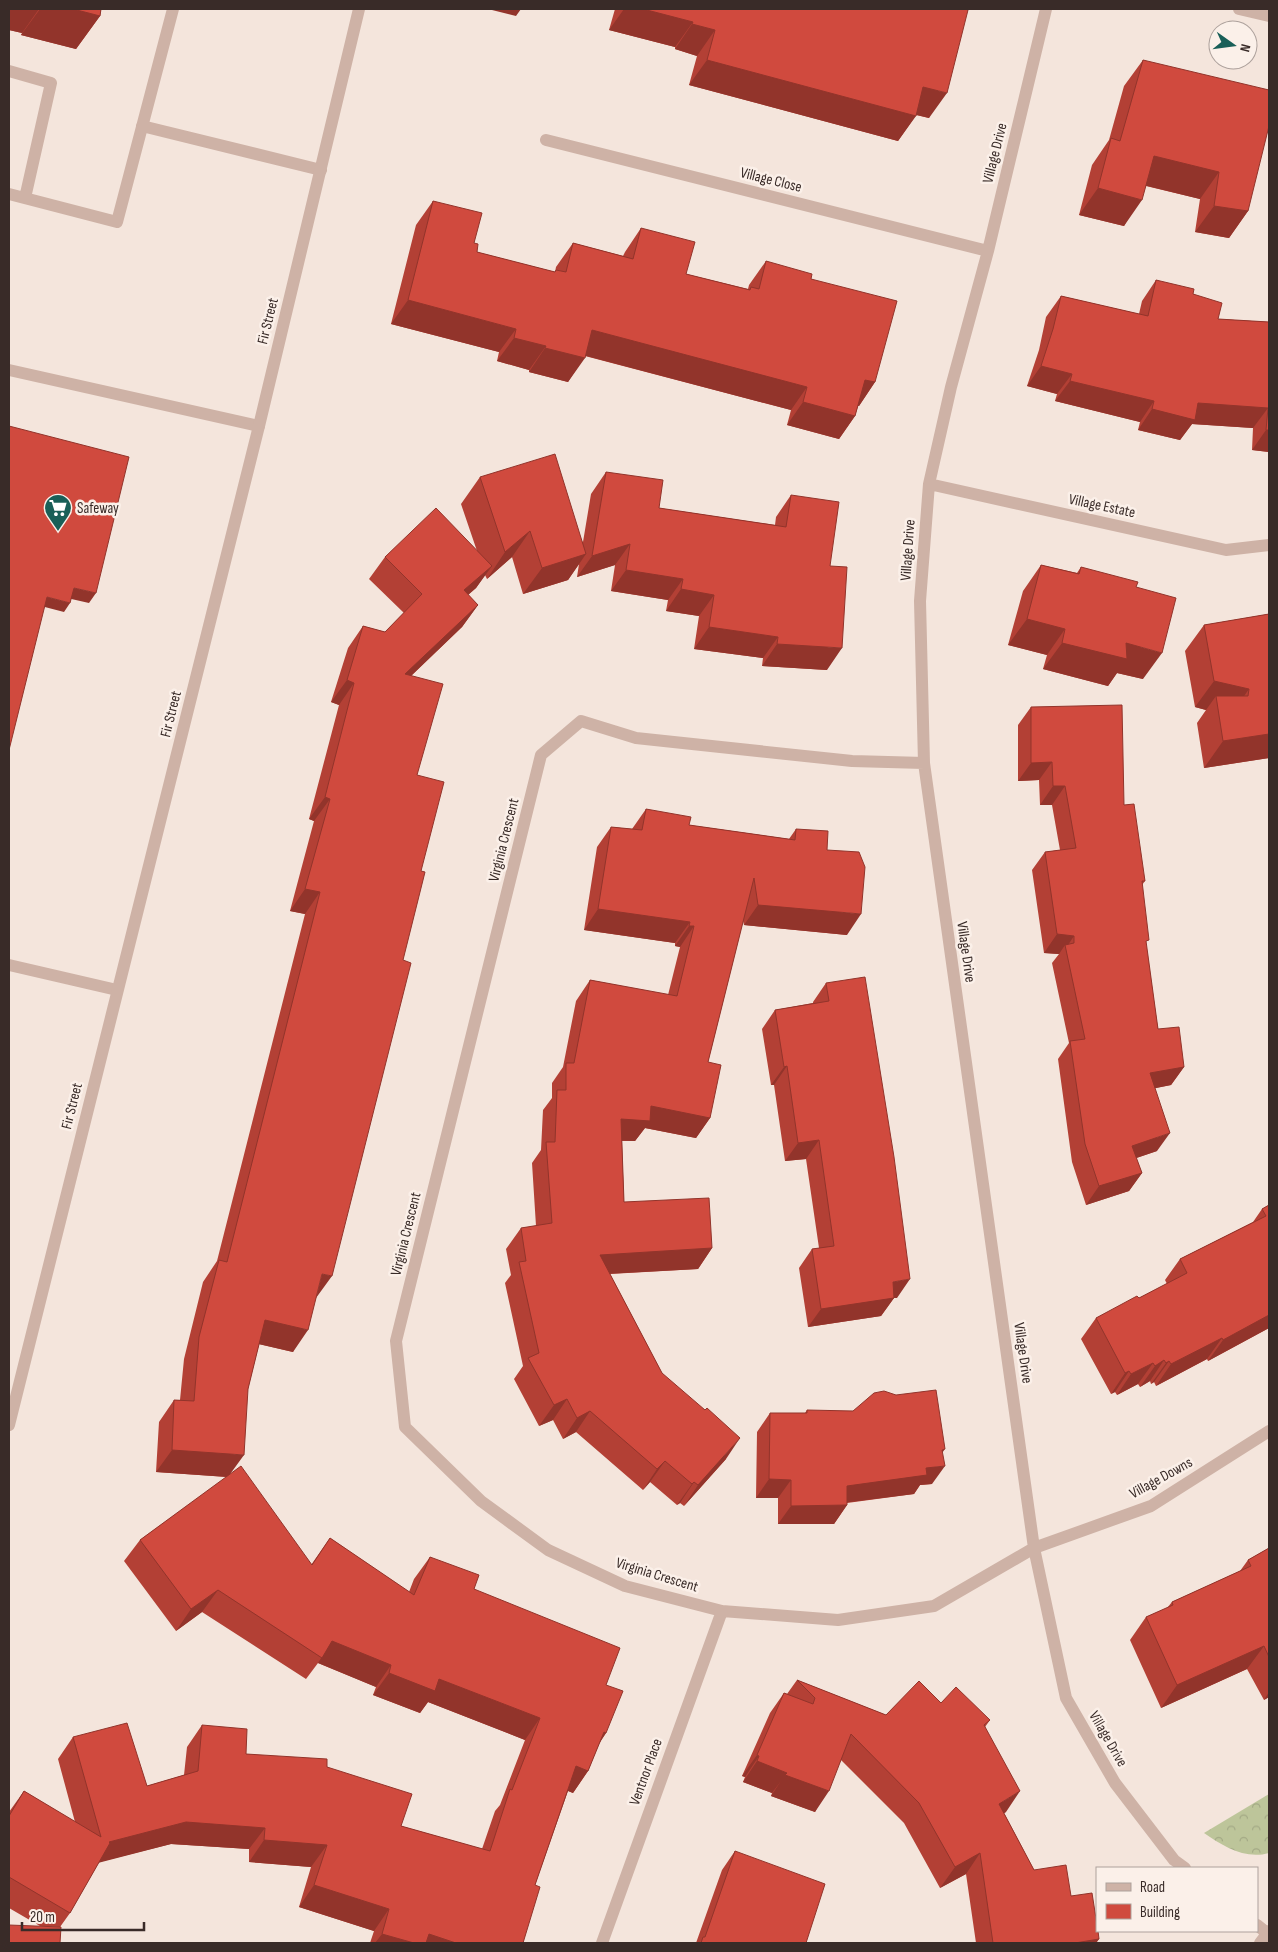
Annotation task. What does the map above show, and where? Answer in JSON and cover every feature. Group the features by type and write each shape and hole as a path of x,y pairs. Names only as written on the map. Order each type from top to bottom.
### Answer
{"street":[{"path":"9,194 117,222 173,9"},
{"name":"Fir Street","path":"9,1425 259,426 358,9"},
{"name":"Village Drive","path":"1046,9 988,251 951,387 929,484 920,601 924,763 1034,1548 1066,1698 1114,1783 1174,1860 1184,1867"},
{"path":"1239,9 1269,16"},
{"path":"9,71 51,83 25,198"},
{"path":"142,126 321,170"},
{"name":"Village Close","path":"546,140 988,251"},
{"path":"9,370 259,426"},
{"name":"Village Estate","path":"929,484 1226,550 1269,545"},
{"name":"Virginia Crescent","path":"924,763 852,761 636,738 581,721 541,755 396,1341 405,1427 481,1501 548,1550 625,1586 722,1611 838,1620 934,1606 1034,1548"},
{"path":"9,965 117,990"},
{"name":"Village Downs","path":"1034,1548 1151,1506 1269,1431"},
{"name":"Ventnor Place","path":"602,1943 722,1611"}],"green space":[{"path":"1269,1794 1269,1853 1251,1855 1243,1853 1219,1843 1204,1833"}],"building":[{"path":"73,9 101,9 100,16"},
{"path":"643,9 968,10 947,93 923,87 916,116 707,60 715,30 692,24 693,22"},
{"path":"1143,60 1269,90 1269,126 1248,211 1214,206 1219,172 1154,156 1142,200 1098,188 1111,138 1120,141"},
{"path":"433,201 482,213 474,243 478,244 477,252 555,272 556,270 566,272 573,243 633,259 641,228 695,242 686,274 750,290 751,287 759,289 766,261 812,274 811,279 897,301 875,382 865,380 855,416 803,402 807,387 592,330 585,358 514,338 516,329 408,300"},
{"path":"1156,280 1194,289 1193,294 1222,303 1218,319 1269,322 1269,430 1266,430 1268,408 1198,403 1195,420 1152,409 1154,401 1070,381 1072,374 1041,366 1061,296 1148,316"},
{"name":"Safeway","path":"9,426 129,457 96,593 74,588 70,603 47,597 9,750"},
{"path":"555,454 586,554 542,568 530,531 505,552 480,477"},
{"path":"606,472 663,480 659,508 786,527 791,495 839,502 830,566 847,567 842,648 777,644 778,637 709,627 714,595 681,589 683,579 626,570 630,544 592,556"},
{"path":"436,508 492,566 464,590 478,605 405,674 443,684 417,775 444,782 421,871 425,872 403,960 411,963 332,1276 322,1274 308,1330 265,1320 248,1389 244,1455 172,1450 174,1400 194,1401 199,1337 219,1260 227,1262 320,892 305,889 330,799 325,797 354,683 347,680 363,626 385,632 422,594 385,557"},
{"path":"1041,565 1079,574 1081,567 1138,582 1136,587 1176,598 1162,653 1126,643 1127,659 1062,643 1065,629 1027,619"},
{"path":"1269,614 1269,734 1223,741 1216,696 1248,696 1249,689 1214,681 1204,625"},
{"path":"1122,705 1124,805 1134,804 1145,881 1142,881 1149,940 1146,941 1158,1029 1179,1027 1184,1067 1150,1073 1170,1133 1132,1146 1142,1173 1099,1186 1085,1144 1070,1041 1085,1039 1065,945 1074,943 1074,936 1057,934 1045,852 1076,848 1065,786 1053,786 1052,762 1031,763 1031,707"},
{"path":"646,809 691,817 689,825 795,840 796,829 828,831 827,850 859,852 865,867 861,914 758,905 754,878 708,1062 721,1065 710,1118 651,1106 650,1121 621,1119 624,1202 709,1198 712,1248 600,1255 662,1373 705,1410 707,1408 740,1438 698,1485 694,1482 692,1484 665,1461 657,1469 590,1411 577,1418 567,1399 554,1405 528,1358 539,1353 519,1262 526,1261 521,1228 552,1223 546,1142 555,1142 557,1090 566,1090 566,1063 574,1063 590,980 677,996 694,926 689,926 690,922 598,909 611,827 642,830"},
{"path":"865,977 894,1157 910,1279 893,1282 894,1298 821,1309 812,1249 834,1246 819,1140 798,1143 787,1066 784,1067 775,1010 829,1001 826,983"},
{"path":"1269,1205 1269,1315 1223,1340 1222,1338 1171,1364 1169,1361 1166,1363 1164,1360 1155,1366 1153,1363 1131,1374 1129,1371 1125,1373 1096,1318 1137,1296 1139,1298 1187,1273 1180,1259 1266,1216 1262,1209"},
{"path":"936,1390 945,1449 942,1450 945,1466 926,1468 927,1475 847,1486 847,1505 791,1506 791,1480 769,1479 770,1413 807,1413 807,1410 853,1411 874,1393 884,1391 896,1395"},
{"path":"241,1466 312,1565 330,1538 414,1595 430,1557 479,1575 474,1589 620,1648 606,1685 623,1691 588,1771 576,1766 535,1885 540,1887 523,1943 456,1943 429,1934 426,1943 414,1943 382,1934 389,1909 314,1885 327,1845 264,1840 265,1828 186,1822 109,1842 70,1913 9,1877 9,1816 24,1791 101,1837 73,1737 127,1723 147,1786 198,1771 202,1725 247,1729 246,1754 327,1759 327,1767 412,1794 401,1826 490,1851 510,1789 512,1790 540,1718 439,1679 435,1691 389,1673 391,1665 332,1641 322,1658 218,1590 191,1609 140,1540"},
{"path":"1269,1548 1269,1657 1264,1646 1177,1685 1146,1617 1173,1605 1172,1602 1251,1566 1248,1560"},
{"path":"797,1680 886,1715 919,1681 941,1703 956,1687 990,1720 984,1725 1020,1791 999,1804 1034,1870 1066,1865 1071,1896 1092,1893 1096,1932 1098,1932 1099,1939 1075,1943 993,1943 980,1853 955,1867 919,1803 851,1734 829,1791 785,1775 787,1773 757,1761 759,1756 757,1755 784,1693 813,1704 815,1698"},
{"path":"735,1851 825,1884 806,1943 701,1943 703,1937 705,1937"},
{"path":"9,1925 61,1927 60,1943 9,1943"}],"place":[{"name":"Safeway","path":"58,532"}]}
